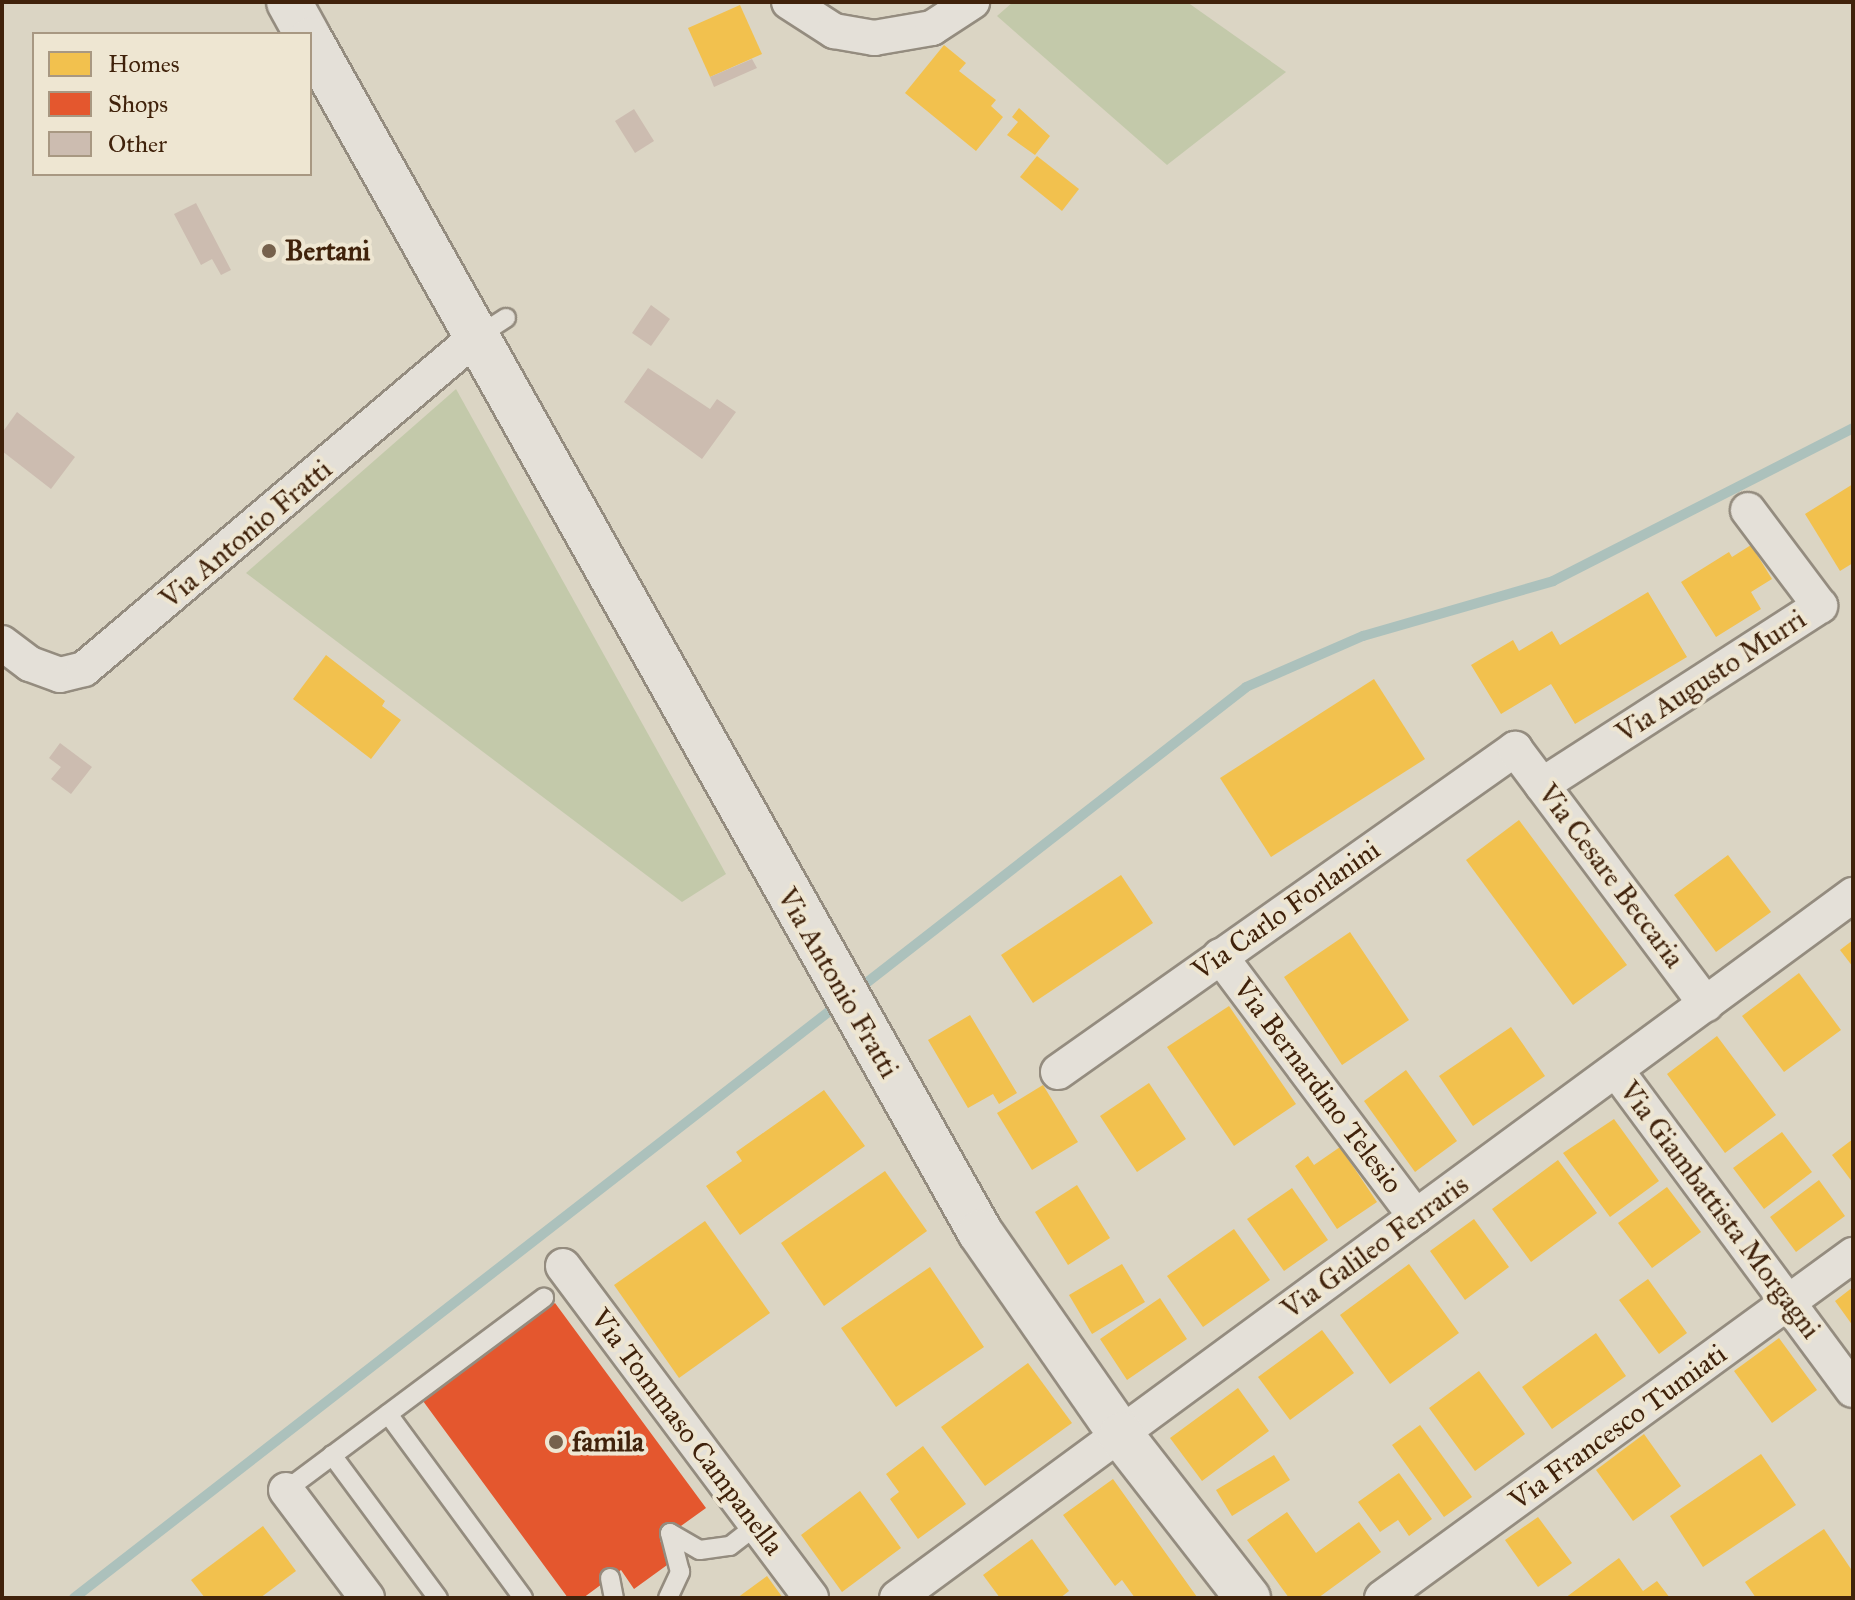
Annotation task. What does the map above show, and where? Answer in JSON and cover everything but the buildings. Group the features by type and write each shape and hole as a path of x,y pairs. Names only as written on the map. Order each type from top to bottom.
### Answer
{"street":[{"path":"289,2 306,32"},
{"path":"789,2 834,31 874,38 932,28 972,2"},
{"name":"Via Antonio Fratti","path":"312,43 491,328 830,968 1012,1285 1121,1435 1248,1598"},
{"name":"Via Antonio Fratti","path":"2,643 30,664 60,675 84,669 491,328"},
{"name":"Via Augusto Murri","path":"1542,785 1820,606 1748,510"},
{"name":"Via Cesare Beccaria","path":"1515,749 1706,1004"},
{"name":"Via Carlo Forlanini","path":"1058,1072 1515,749"},
{"name":"Via Galileo Ferraris","path":"897,1598 1853,895"},
{"name":"Via Bernardino Telesio","path":"1220,956 1416,1217"},
{"name":"Via Giambattista Morgagni","path":"1616,1070 1853,1390"},
{"name":"Via Francesco Tumiati","path":"1382,1598 1853,1255"},
{"name":"Via Tommaso Campanella","path":"563,1266 811,1598"},
{"path":"286,1490 367,1598"}],"lane":[{"path":"286,1490 544,1298"},
{"path":"388,1414 523,1598"},
{"path":"332,1455 438,1598"},
{"path":"668,1598 680,1572 670,1533 700,1550 730,1546 757,1525"},
{"path":"610,1578 614,1598"}],"green space":[{"path":"1013,2 1187,2 1286,72 1167,165 997,16"},
{"path":"456,389 726,874 682,902 246,573"}],"waterway":[{"path":"856,991 1246,687 1363,636 1553,581 1853,428"},
{"path":"74,1598 840,1003"}],"place":[{"name":"Bertani","path":"269,251"},
{"name":"famila","path":"556,1442"}]}
